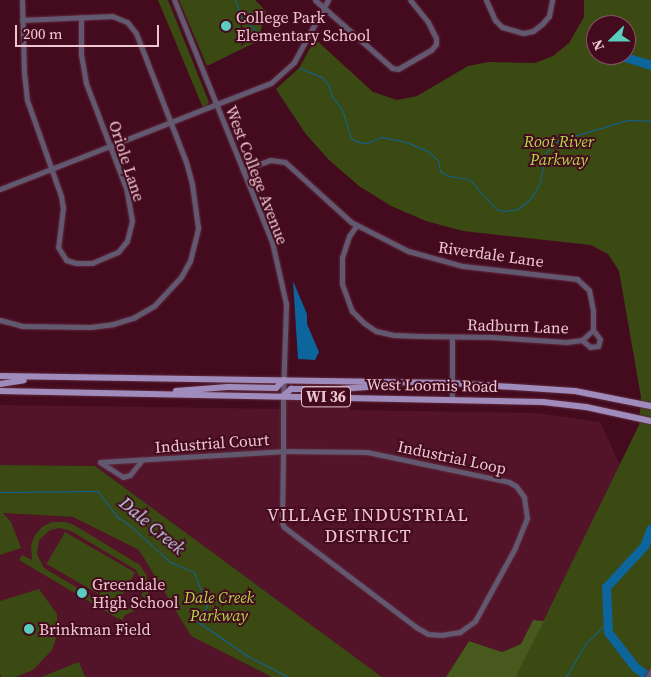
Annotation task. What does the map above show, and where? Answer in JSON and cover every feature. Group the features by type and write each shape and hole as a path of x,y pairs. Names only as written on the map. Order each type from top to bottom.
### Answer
{"main road":[{"name":"West Loomis Road","path":"0,376 451,383 575,391 651,406"},
{"path":"0,384 43,377"},
{"path":"161,394 190,389 276,388 284,380"},
{"path":"283,396 291,389 376,388 416,382"},
{"name":"West Loomis Road","path":"0,391 543,402 586,406 651,421"}],"street":[{"name":"Oriole Lane","path":"22,0 27,100 62,208 57,239 61,254 66,260 76,264 92,263 118,252 127,241 132,221 126,188 86,83 81,54 80,17"},
{"name":"West College Avenue","path":"174,0 272,242 286,304 283,396"},
{"path":"315,0 392,68 398,69 432,49 436,44 428,22 410,0"},
{"path":"0,189 261,88 279,78 300,52 328,0"},
{"path":"486,0 495,20 502,27 523,33 533,31 542,24 549,16 552,0"},
{"path":"0,320 22,326 90,327 113,324 133,318 154,306 168,293 190,261 198,228 192,184 171,123 136,33 127,22 112,16 22,20"},
{"name":"Riverdale Lane","path":"243,170 270,160 285,162 356,226 408,251 435,260 479,268 559,276 577,280 585,286 590,295 593,310 593,330 600,339 598,346 590,347 582,340"},
{"name":"Radburn Lane","path":"356,226 349,236 342,257 341,271 344,292 352,311 364,323 376,331 394,335 566,342 582,340"},
{"path":"582,340 593,330"},
{"name":"Radburn Lane","path":"452,337 452,399"},
{"name":"Industrial Loop","path":"283,396 282,522 287,530 428,634 452,635 467,629 475,622 489,599 525,528 528,513 526,502 516,486 500,478 367,452 283,451"},
{"name":"Industrial Court","path":"142,460 130,475 123,478 100,462 283,451"},
{"path":"648,677 651,671"}],"shaded area":[{"path":"283,396 351,397 350,410 536,413 600,422 620,465 544,621 533,620 521,644 502,652 469,641 446,677 382,677 95,466 0,465 0,405 283,409"},
{"name":"Greendale High School","path":"0,513 73,517 139,550 191,636 272,677 0,677"}],"green space":[{"path":"158,0 168,0 209,102 203,108"},
{"name":"College Park Elementary School","path":"179,0 255,0 266,11 258,41 207,66"},
{"name":"Root River Parkway","path":"584,0 651,0 651,677 516,677 639,425 641,397 619,271 608,254 591,245 463,231 426,221 391,206 359,186 329,160 305,133 276,89 299,68 315,39 373,92 397,100 417,96 468,66 489,62 535,63 553,56 569,43 584,17"},
{"name":"Dale Creek Parkway","path":"0,465 95,466 382,677 272,677 191,636 139,550 73,517 3,513 11,522 21,548 0,555"},
{"path":"52,522 66,522 74,525 140,565 146,574 149,585 147,598 140,608 125,615 122,621 19,560 22,555 32,560 31,545 35,535 42,527","holes":["60,528 71,531 136,570 143,583 143,592 139,601 125,609 110,607 44,568 37,554 39,540 50,530"]},
{"path":"65,532 135,572 117,605 46,564"},
{"name":"Brinkman Field","path":"39,589 57,614 58,633 52,650 33,670 16,677 2,677 0,674 0,601"},
{"path":"533,620 544,621 516,677 446,677 469,641 502,652 521,644"},
{"path":"79,662 85,677 41,677"}],"water":[{"path":"293,281 307,314 307,324 319,352 315,360 298,359"}],"waterway":[{"path":"235,0 242,18 261,35"},
{"path":"636,60 651,65"},
{"path":"300,68 323,78 343,112 351,138 358,142 367,143 381,137 406,142 429,152 438,160 440,171 449,176 469,179 496,209 504,211 518,209 530,199 539,185 546,152 557,141 628,120 651,121"},
{"name":"Dale Creek","path":"0,492 98,491 116,516 133,528 170,562 194,572 207,606 197,621 246,655 288,677"},
{"path":"649,677 635,667 608,632 606,587 644,546 651,528"},
{"name":"Dale Creek","path":"566,677 586,643 608,622"}],"place":[{"name":"College Park Elementary School","path":"226,26"},
{"name":"Greendale High School","path":"82,593"},
{"name":"Brinkman Field","path":"29,629"}],"district":[{"name":"VILLAGE INDUSTRIAL DISTRICT","path":"368,526"}]}
